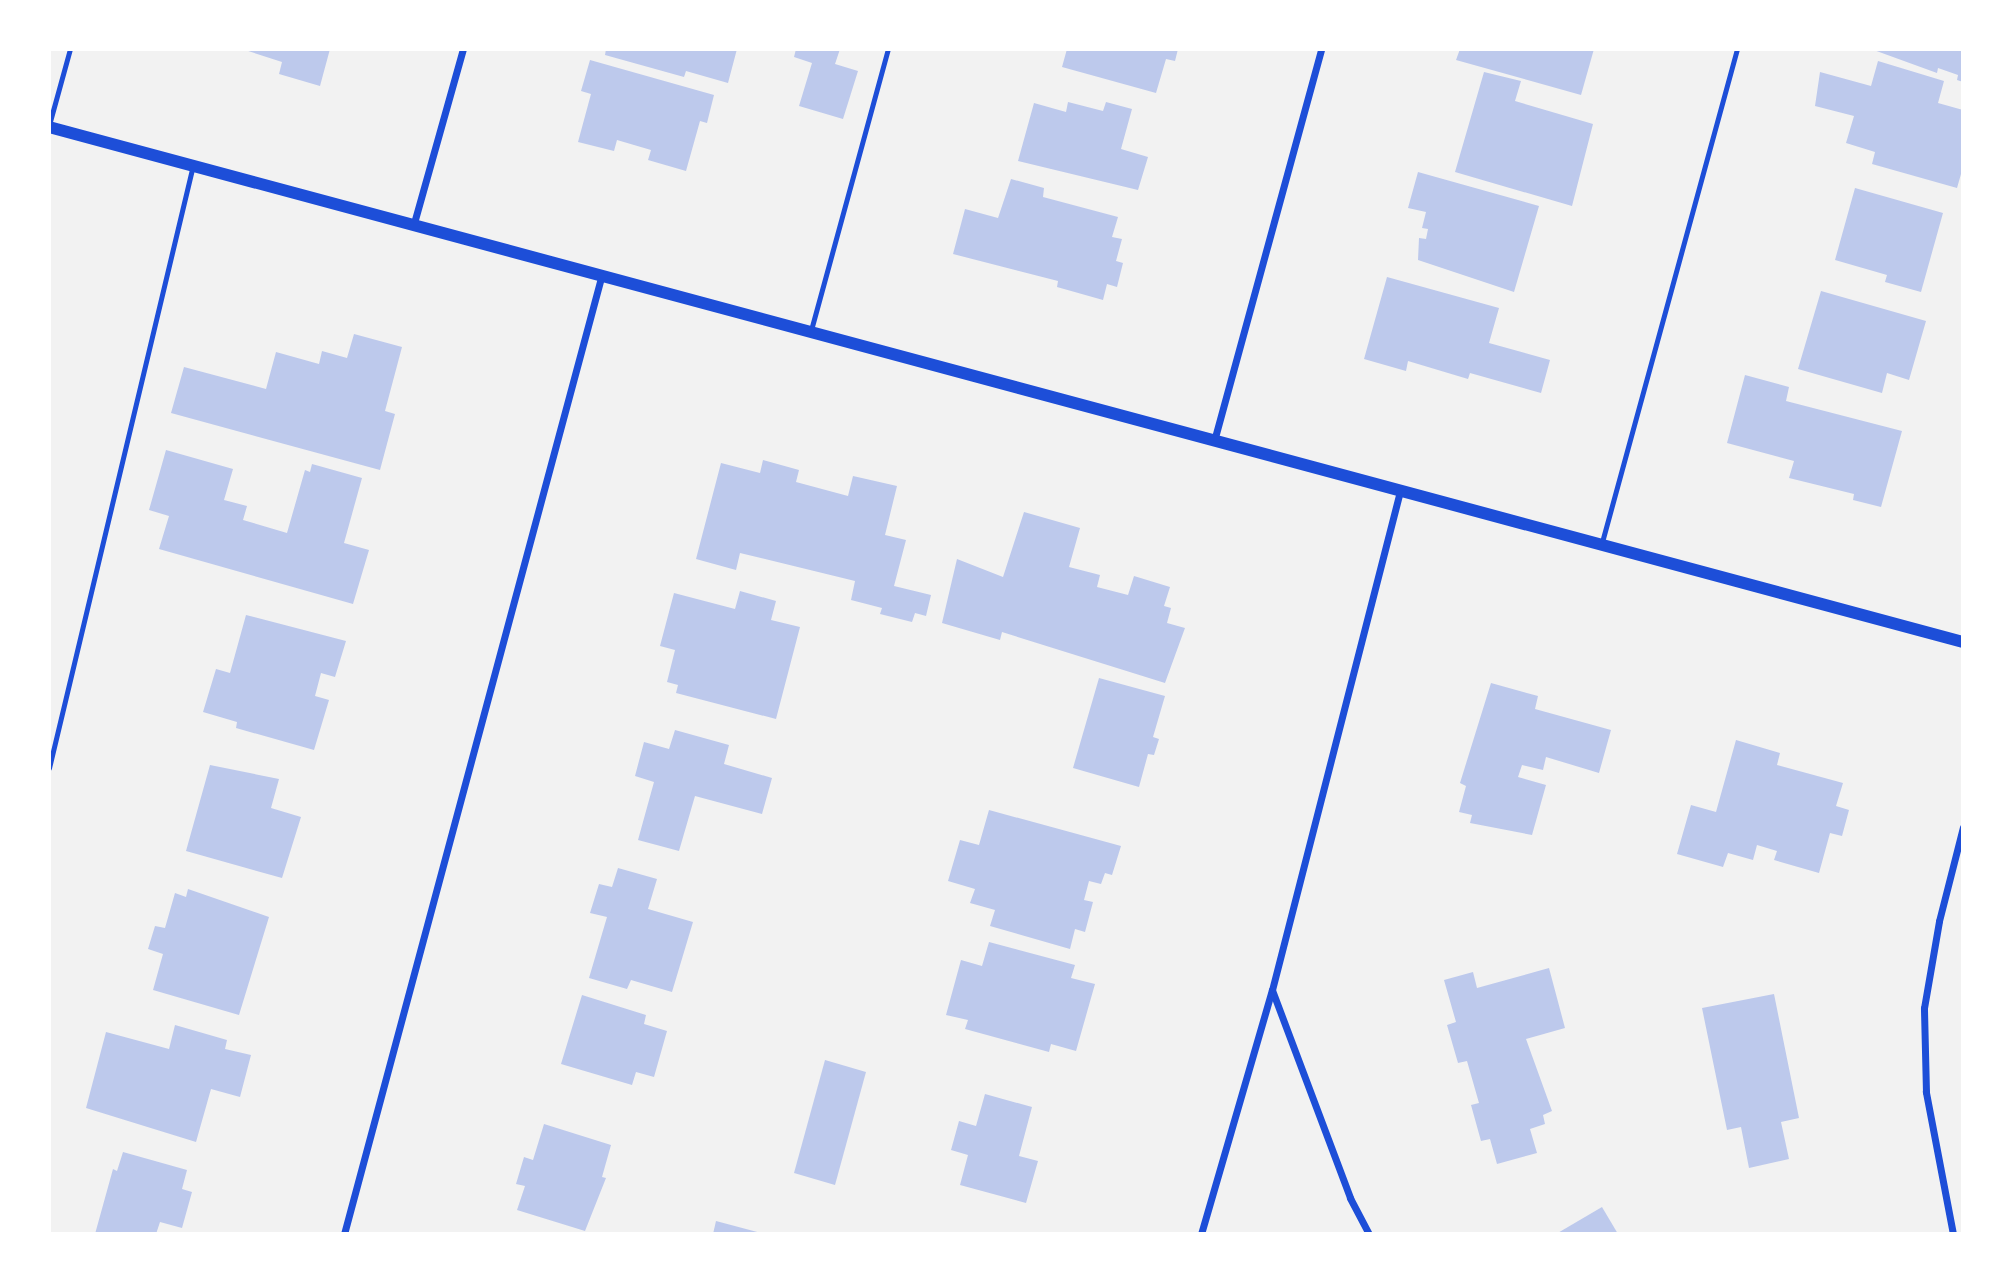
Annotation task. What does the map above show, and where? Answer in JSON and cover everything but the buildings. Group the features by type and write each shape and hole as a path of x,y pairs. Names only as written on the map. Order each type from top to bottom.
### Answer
{"street":[{"path":"414,223 463,49"},
{"path":"1214,441 1321,49"},
{"path":"49,126 1400,491 1602,542 1963,642"},
{"path":"344,1234 602,274"},
{"path":"1201,1234 1272,989 1400,491"},
{"path":"1953,1234 1926,1092 1924,1008 1939,921 1963,827"},
{"path":"1272,989 1350,1198 1369,1234"}],"lane":[{"path":"49,126 70,49"},
{"path":"811,330 888,49"},
{"path":"1602,542 1737,49"},
{"path":"49,768 194,164"}]}
